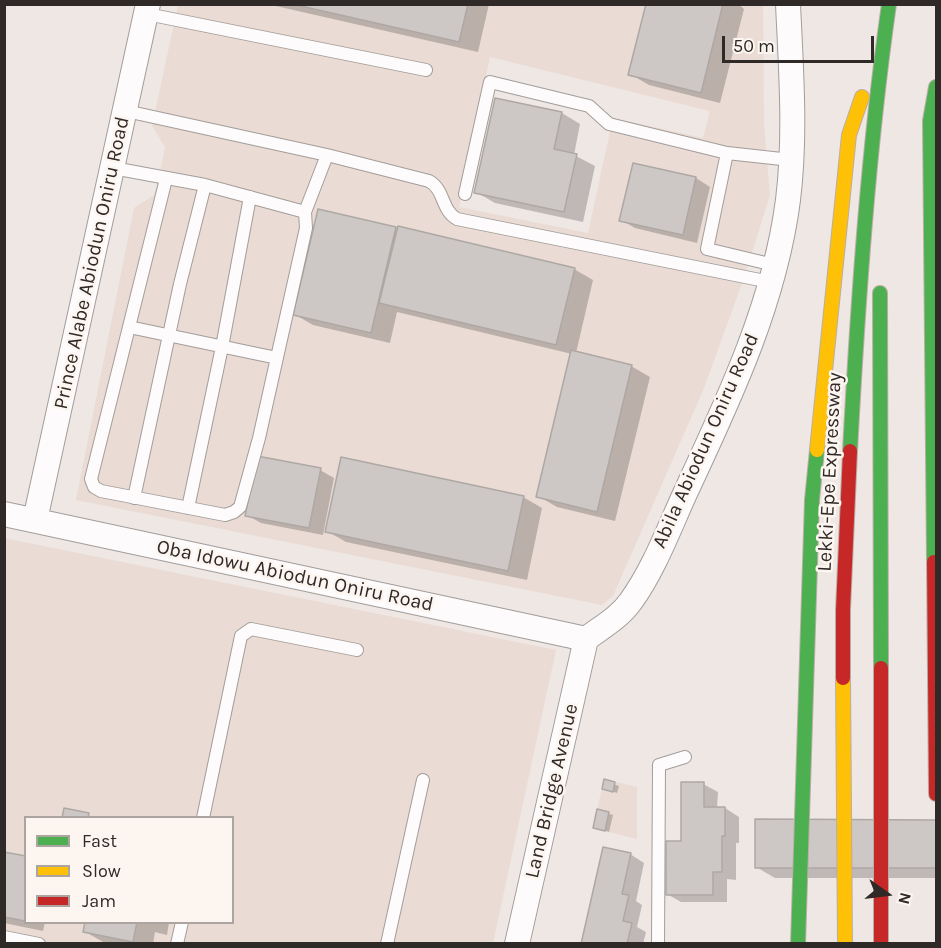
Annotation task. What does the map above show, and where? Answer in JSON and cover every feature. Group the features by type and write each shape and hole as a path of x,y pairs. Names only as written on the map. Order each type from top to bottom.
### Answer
{"highway":[{"name":"Lekki-Epe Expressway","path":"845,944 843,610 864,226 876,97 889,4"},
{"path":"882,184 885,30"},
{"path":"798,944 812,500 849,135 885,30"},
{"path":"936,87 930,121 936,794"},
{"path":"880,280 881,944"}],"street":[{"name":"Abila Abiodun Oniru Road","path":"586,639 615,618 631,602 644,579 736,382 753,337 772,274 788,202 792,111 788,4"},
{"name":"Prince Alabe Abiodun Oniru Road","path":"35,520 147,9"},
{"name":"Oba Idowu Abiodun Oniru Road","path":"4,514 586,639"},
{"name":"Land Bridge Avenue","path":"518,944 586,639"}],"lane":[{"path":"147,9 426,70"},
{"path":"465,194 490,82 589,106 609,124 727,153 791,160"},
{"path":"126,111 327,155 429,181 436,185 449,215 457,219 772,274"},
{"path":"727,153 707,249 772,274"},
{"path":"166,179 91,479 94,487 101,491 225,515 240,507 259,438 306,228 305,212 327,155"},
{"path":"113,168 205,185 305,212"},
{"path":"134,498 169,335 205,185"},
{"path":"188,508 222,347 250,197"},
{"path":"129,327 277,358"},
{"path":"203,816 241,636 251,629 357,650"},
{"path":"658,944 659,765 685,757"},
{"path":"387,944 423,780"},
{"path":"177,944 182,924"},
{"path":"4,937 39,944"}],"shaded area":[{"path":"178,5 763,5 764,124 770,195 744,278 704,388 613,596 602,605 76,500 134,208 154,195 159,177 165,147 152,126","holes":["490,57 710,111 703,138 613,118 588,233 459,207"]},
{"path":"4,538 556,650 493,943 5,943"},
{"path":"604,779 637,787 637,839 593,828"}],"building":[{"path":"292,4 468,4 459,42"},
{"path":"646,4 723,4 701,93 628,75"},
{"path":"495,98 562,112 554,149 577,154 564,212 474,193"},
{"path":"633,163 696,177 683,235 619,221"},
{"path":"318,209 396,227 371,333 293,315"},
{"path":"398,226 575,268 556,345 379,303"},
{"path":"571,350 632,365 597,512 536,497"},
{"path":"257,456 321,468 309,528 245,516"},
{"path":"341,457 524,496 508,571 325,532"},
{"path":"604,779 615,782 613,792 602,789"},
{"path":"681,782 704,782 704,807 725,807 722,872 713,872 713,895 666,895 666,841 681,841"},
{"path":"64,808 89,813 88,816 62,816"},
{"path":"597,809 609,812 605,831 593,828"},
{"path":"755,819 936,820 936,868 755,868"},
{"path":"603,847 631,853 622,894 629,895 623,921 632,923 627,944 581,944"},
{"path":"4,852 24,856 24,921 4,917"},
{"path":"85,924 137,924 133,942 83,932"}],"traffic: fast":[{"path":"850,451 865,227 875,115 889,4"},
{"path":"934,562 930,121 936,87"},
{"path":"880,293 881,668"},
{"path":"798,944 812,500 817,450"}],"traffic: slow":[{"path":"817,450 849,135 862,97"},
{"path":"843,678 845,944"}],"traffic: jam":[{"path":"843,678 843,610 850,451"},
{"path":"934,562 936,794"},
{"path":"881,668 881,944"}]}
